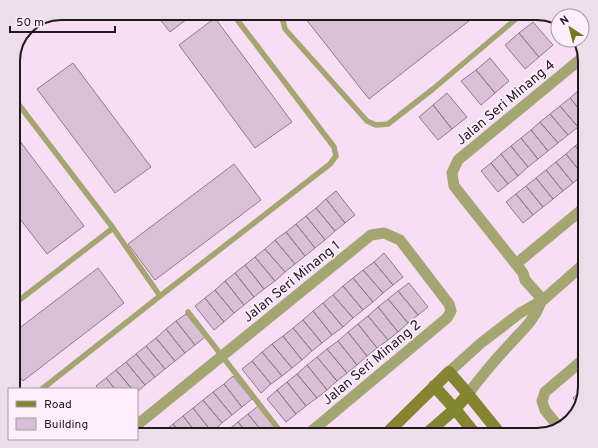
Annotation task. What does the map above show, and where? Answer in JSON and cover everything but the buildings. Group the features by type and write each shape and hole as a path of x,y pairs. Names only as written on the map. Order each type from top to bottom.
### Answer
{"main road":[{"path":"392,428 449,372 495,428"},
{"path":"434,386 470,428"},
{"path":"433,428 455,409 468,394"}],"street":[{"name":"Jalan Seri Minang 4","path":"520,268 454,186 452,173 458,160 578,61"},
{"path":"520,268 578,214"},
{"name":"Jalan Seri Minang 1","path":"138,424 371,235 384,233 400,240 449,304 452,311"},
{"path":"520,268 534,280 544,299"},
{"path":"520,268 525,280 544,299"},
{"path":"449,372 481,343 520,313 544,299 578,269"},
{"path":"468,394 507,347 530,323 544,299"},
{"name":"Jalan Seri Minang 2","path":"315,428 447,318 452,311"},
{"path":"556,424 545,410 542,401 545,392 578,364"}],"lane":[{"path":"43,388 330,164 336,156 334,147 237,20"},
{"path":"283,20 285,29 367,121 376,125 388,124 515,20"},
{"path":"20,105 113,228 160,296"},
{"path":"20,300 113,228"},
{"path":"188,312 278,428"}]}
